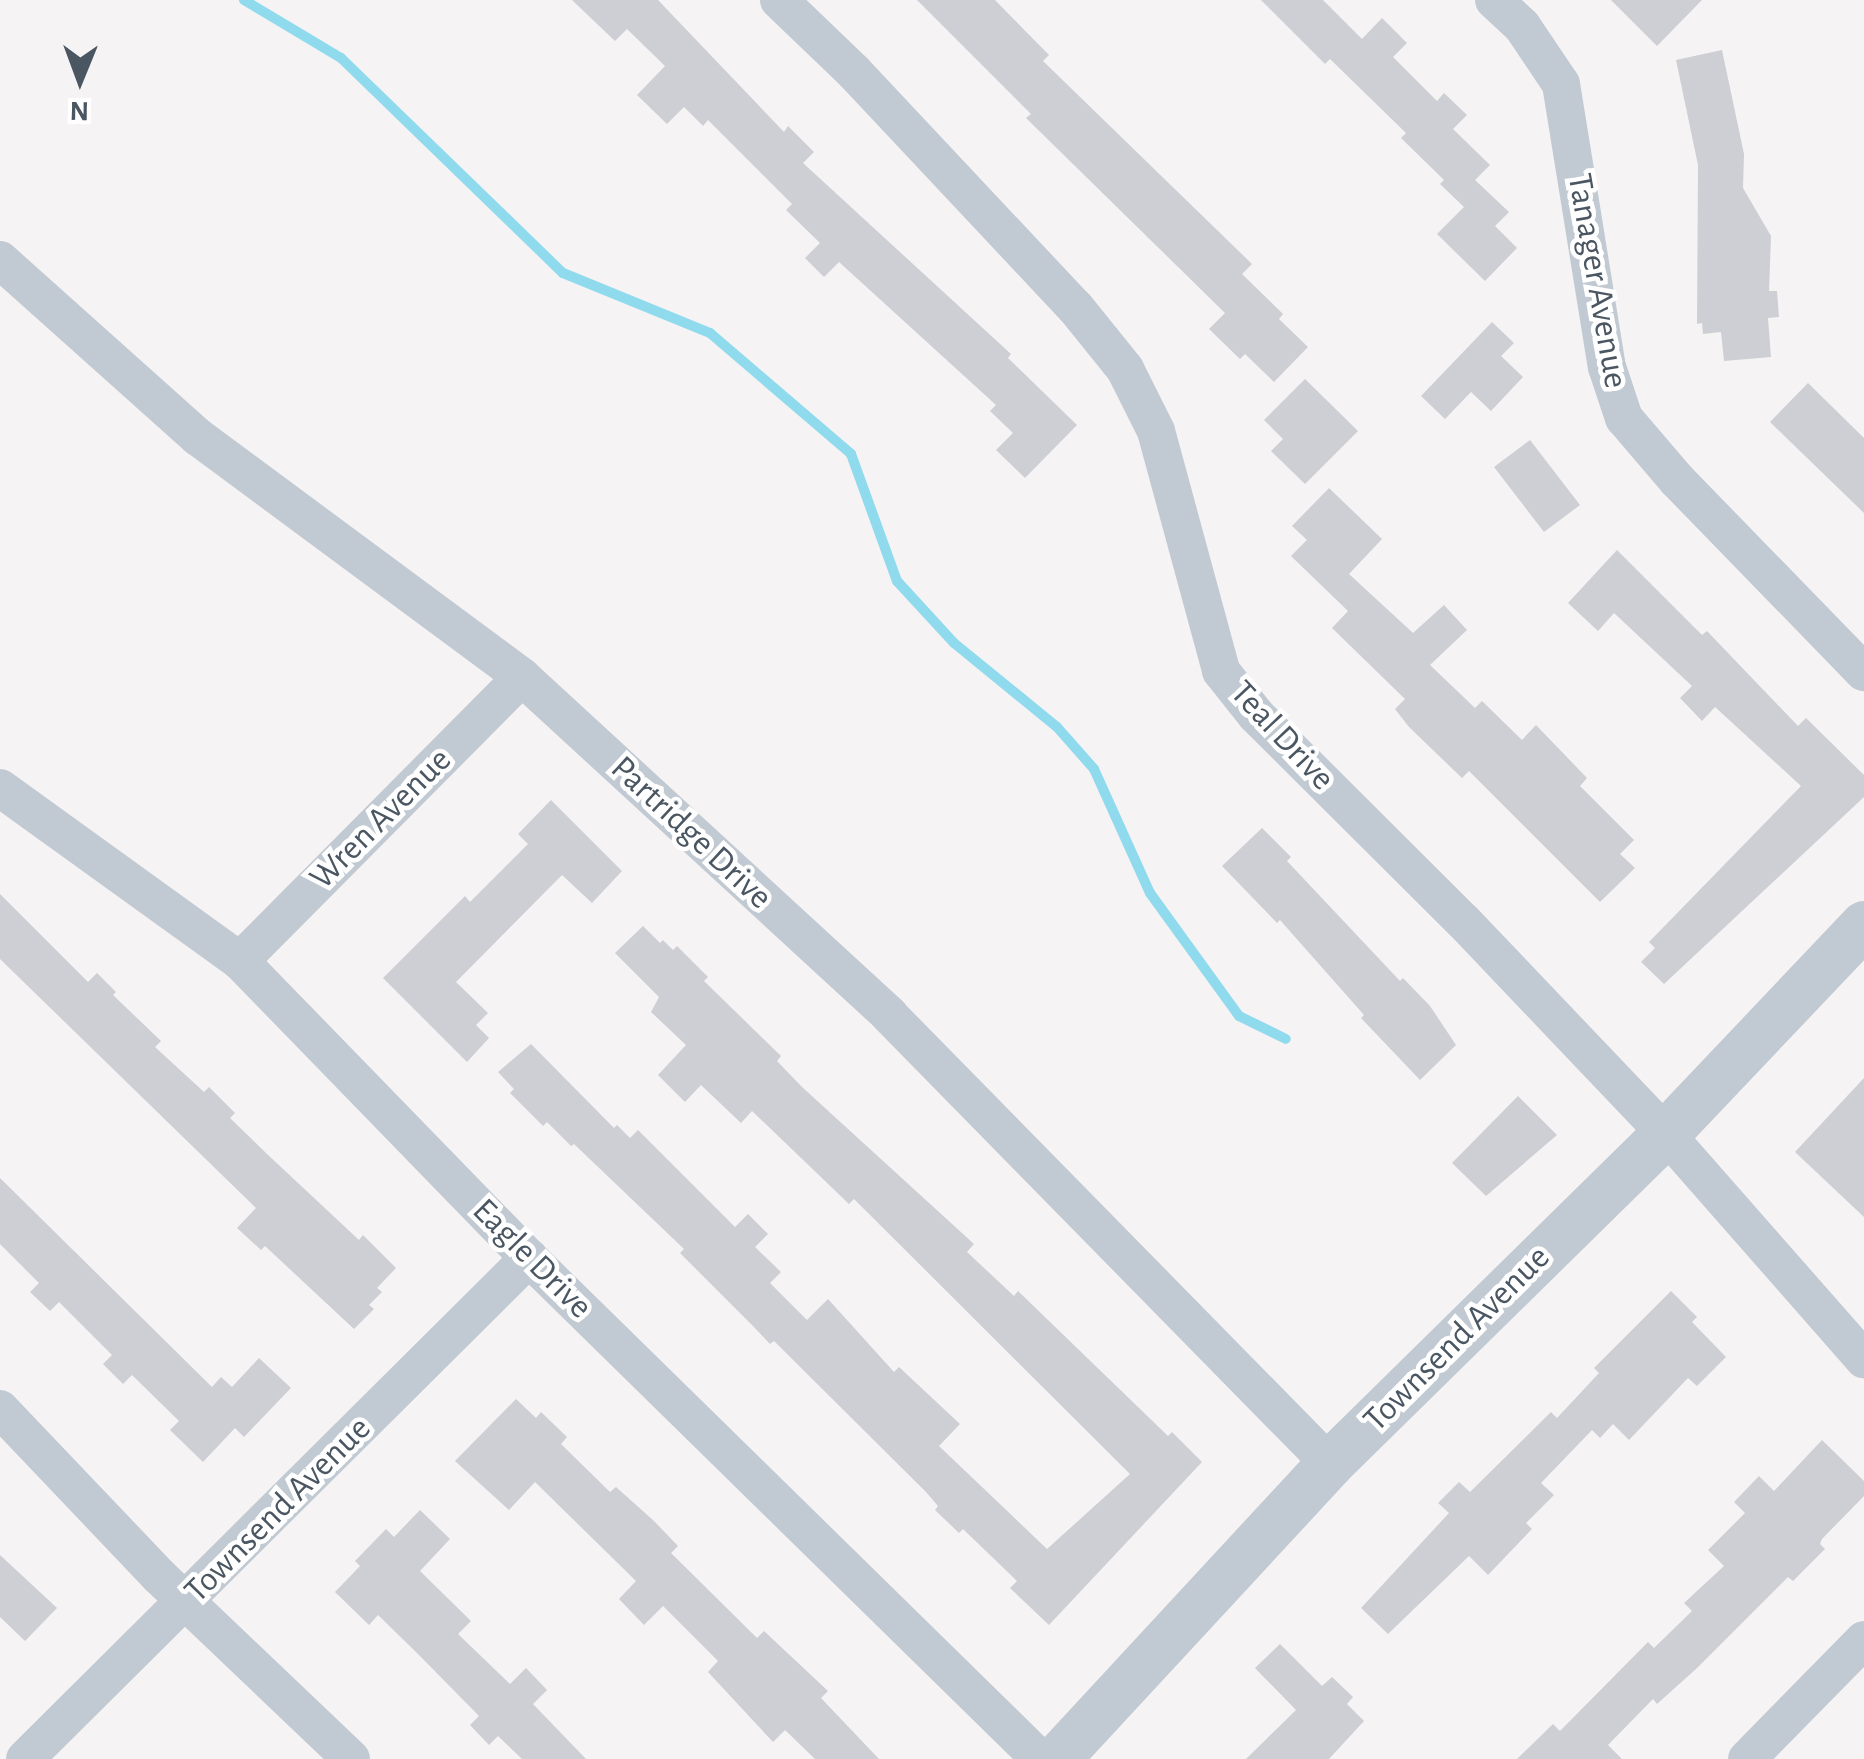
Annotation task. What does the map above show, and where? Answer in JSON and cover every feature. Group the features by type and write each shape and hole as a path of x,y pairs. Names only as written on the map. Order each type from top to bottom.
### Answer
{"street":[{"name":"Teal Drive","path":"779,0 854,72 1075,307 1124,370 1156,431 1221,671 1256,715 1463,921 1666,1134 1864,1359"},
{"name":"Tanager Avenue","path":"1494,0 1522,26 1561,84 1607,367 1624,418 1677,480 1864,672"},
{"name":"Partridge Drive","path":"0,260 198,437 522,677 888,1016 1330,1464"},
{"name":"Wren Avenue","path":"240,961 522,677"},
{"name":"Eagle Drive","path":"0,788 240,961 529,1258 1040,1759"},
{"name":"Townsend Avenue","path":"1057,1759 1330,1464 1666,1134 1864,925"},
{"name":"Townsend Avenue","path":"25,1759 529,1258"},
{"path":"0,1409 186,1602 351,1759"},
{"path":"1753,1757 1864,1640"}],"building":[{"path":"572,0 658,0 784,132 788,126 814,152 803,163 1011,354 1008,358 1077,425 1025,478 996,450 1013,433 990,411 996,405 839,262 824,277 805,258 820,243 786,210 792,204 708,120 703,126 684,107 667,124 637,95 665,66 627,29 615,41"},
{"path":"917,0 995,0 1049,55 1043,61 1252,264 1242,274 1283,314 1279,319 1308,347 1274,382 1245,354 1240,359 1209,329 1225,313 1026,118 1031,114"},
{"path":"1261,0 1323,0 1362,39 1382,18 1407,43 1393,57 1437,101 1444,93 1467,115 1453,129 1490,165 1475,180 1509,212 1495,226 1517,248 1485,281 1437,234 1464,207 1440,184 1444,180 1401,138 1406,133 1330,59 1325,64"},
{"path":"1611,0 1702,0 1657,46"},
{"path":"1722,50 1744,154 1743,188 1771,236 1769,291 1777,291 1779,317 1768,318 1771,357 1724,361 1721,332 1703,334 1702,323 1697,324 1698,165 1676,60"},
{"path":"1492,322 1514,343 1501,356 1523,377 1491,411 1471,392 1445,419 1421,396"},
{"path":"1305,379 1358,431 1305,484 1271,451 1283,439 1264,420"},
{"path":"1808,383 1864,438 1864,513 1770,422"},
{"path":"1530,440 1580,505 1544,532 1494,467"},
{"path":"1329,488 1382,539 1349,574 1413,633 1444,605 1467,630 1430,665 1475,708 1482,701 1522,740 1536,725 1587,778 1580,786 1634,840 1620,854 1635,868 1600,902 1469,771 1462,778 1409,727 1395,709 1405,699 1332,628 1348,611 1291,556 1307,540 1292,526"},
{"path":"1617,550 1702,635 1707,631 1798,726 1806,718 1864,775 1864,797 1664,984 1641,962 1655,948 1649,942 1801,786 1715,707 1702,721 1680,698 1692,686 1614,613 1598,631 1568,603"},
{"path":"551,800 622,871 592,903 562,875 456,982 488,1013 476,1025 489,1038 467,1062 383,978 465,896 470,902 528,844 518,834"},
{"path":"1262,828 1291,857 1287,861 1400,981 1403,978 1430,1006 1456,1045 1420,1080 1361,1018 1364,1015 1280,920 1277,923 1222,866"},
{"path":"0,894 88,982 97,973 116,992 113,995 161,1041 155,1047 204,1092 209,1087 235,1113 230,1118 267,1154 359,1240 363,1235 396,1268 377,1288 382,1292 369,1305 374,1309 354,1329 265,1246 261,1250 237,1228 256,1208 0,959"},
{"path":"643,926 660,943 663,940 673,950 677,946 708,977 704,981 781,1056 777,1061 802,1087 974,1244 967,1252 1014,1296 1018,1291 1168,1436 1172,1432 1202,1462 1049,1625 1010,1588 1017,1581 963,1529 959,1533 935,1510 938,1506 926,1492 774,1341 770,1344 680,1253 684,1249 574,1144 571,1146 547,1122 543,1126 510,1093 514,1089 498,1072 531,1044 614,1128 617,1125 630,1138 638,1130 735,1227 748,1214 768,1234 755,1247 781,1272 770,1283 807,1320 828,1299 894,1372 899,1367 960,1424 939,1446 1047,1549 1130,1474 854,1199 849,1204 752,1111 741,1123 701,1085 685,1102 658,1075 686,1045 651,1012 659,997 615,953"},
{"path":"1864,1078 1864,1217 1795,1152"},
{"path":"1518,1096 1557,1135 1486,1196 1452,1163"},
{"path":"0,1178 212,1387 221,1377 232,1387 259,1358 291,1388 244,1437 235,1428 203,1462 170,1430 179,1421 132,1375 123,1384 103,1364 112,1355 59,1302 50,1311 30,1292 39,1283 0,1244"},
{"path":"1671,1291 1697,1317 1692,1322 1726,1357 1697,1386 1688,1378 1629,1440 1613,1424 1600,1438 1592,1430 1541,1483 1554,1495 1526,1523 1532,1529 1488,1575 1469,1556 1388,1634 1361,1608 1449,1513 1438,1503 1459,1482 1470,1492 1551,1412 1557,1418 1599,1373 1594,1368"},
{"path":"516,1399 536,1418 541,1412 567,1437 561,1444 610,1492 616,1487 654,1521 678,1546 671,1553 757,1638 764,1631 828,1691 821,1698 879,1759 815,1759 785,1730 773,1742 708,1672 718,1661 663,1606 644,1625 619,1599 636,1581 535,1482 509,1510 455,1461"},
{"path":"1822,1440 1864,1481 1864,1496 1822,1539 1820,1544 1825,1549 1793,1581 1788,1577 1696,1669 1657,1704 1653,1699 1608,1745 1622,1759 1517,1759 1553,1724 1560,1731 1648,1642 1654,1648 1692,1611 1684,1603 1724,1566 1708,1550 1745,1513 1734,1502 1759,1476 1774,1491"},
{"path":"420,1510 450,1539 420,1571 471,1621 458,1634 510,1684 526,1668 547,1690 533,1704 586,1759 522,1759 498,1736 489,1745 470,1725 479,1716 418,1654 378,1615 369,1625 335,1592 360,1566 355,1561 386,1529 394,1537"},
{"path":"0,1555 57,1608 25,1641 0,1617"},
{"path":"1280,1644 1322,1686 1332,1677 1353,1697 1347,1704 1364,1721 1329,1759 1246,1759 1296,1710 1255,1668"}],"waterway":[{"path":"244,0 341,58 563,273 710,333 851,454 897,581 954,643 1057,727 1094,769 1150,893 1239,1016 1286,1039"}]}
